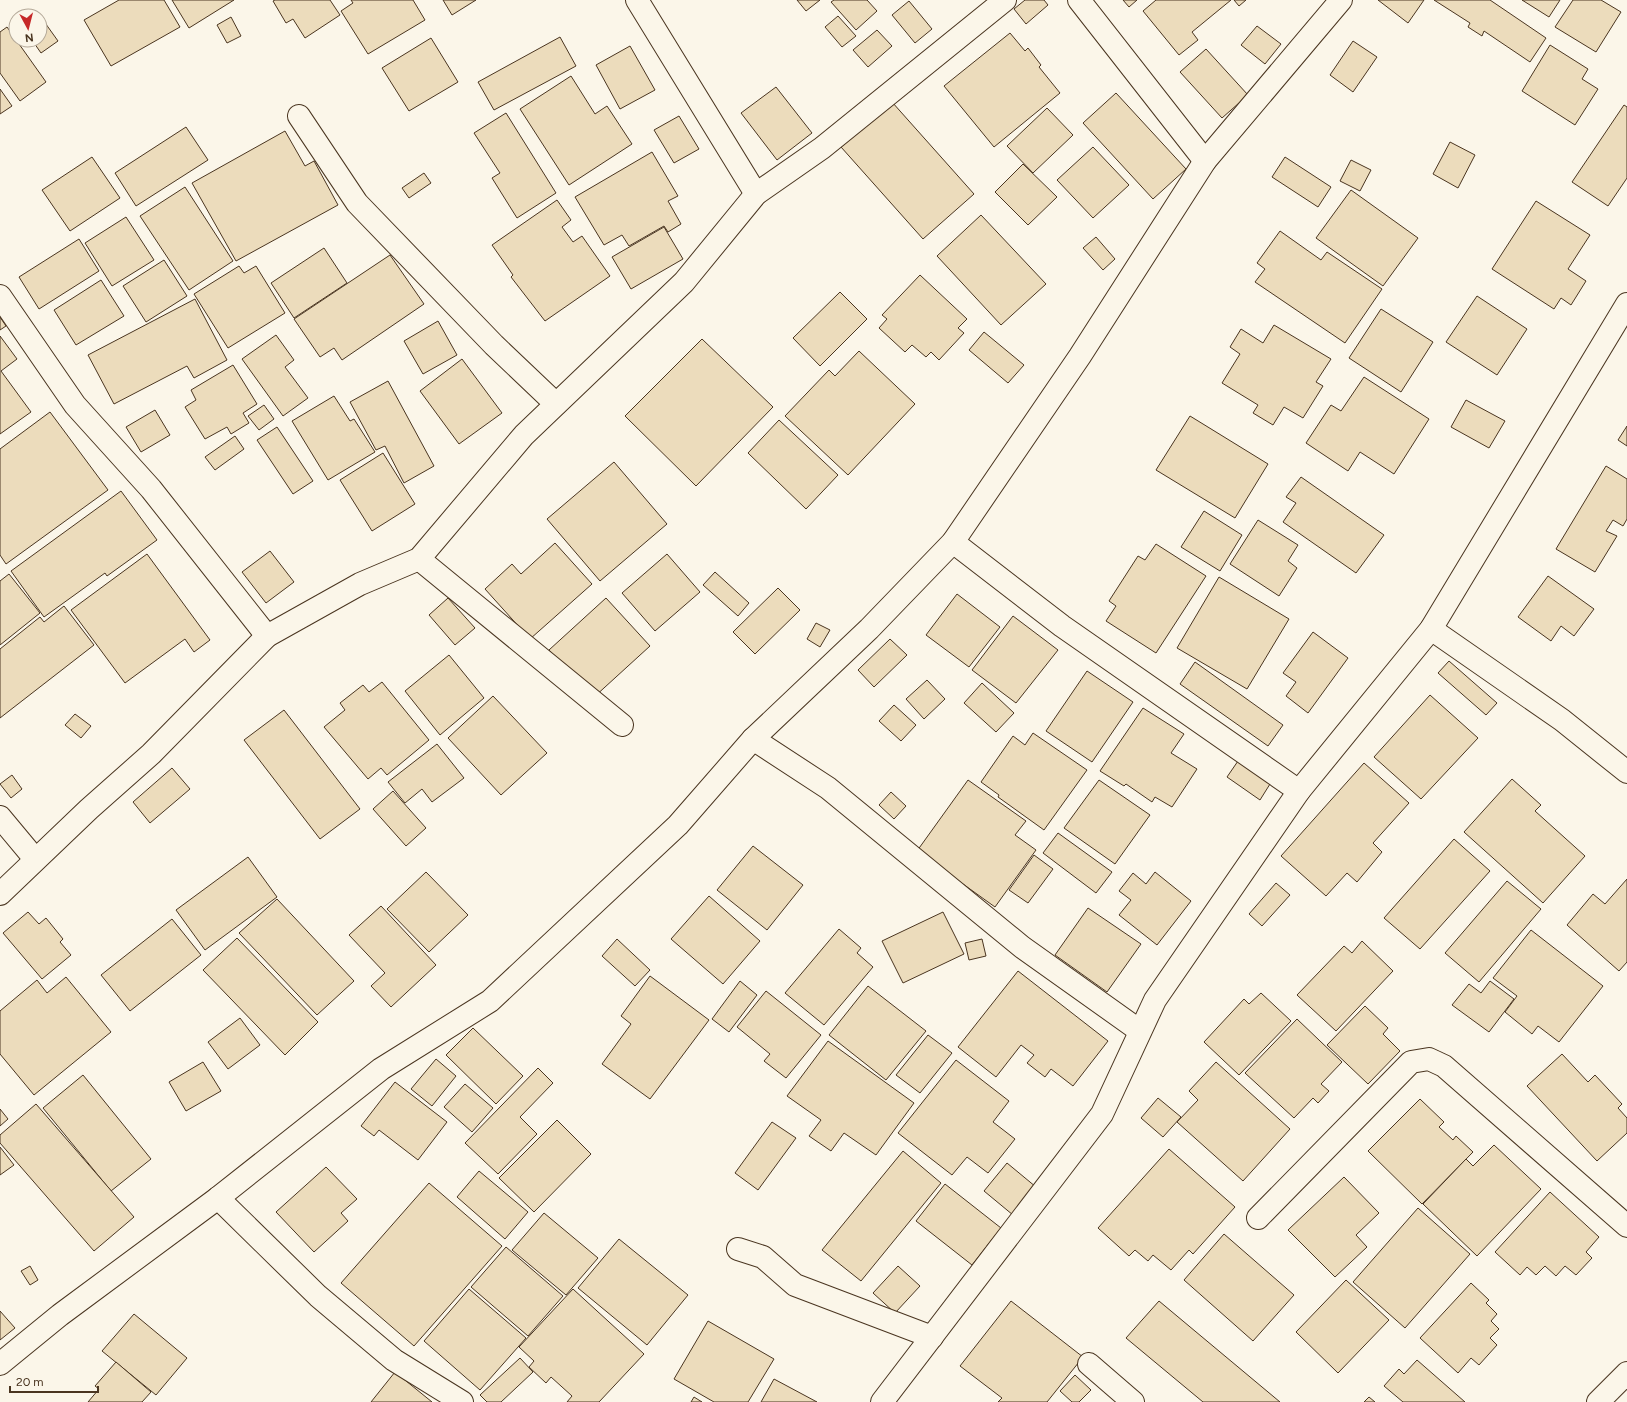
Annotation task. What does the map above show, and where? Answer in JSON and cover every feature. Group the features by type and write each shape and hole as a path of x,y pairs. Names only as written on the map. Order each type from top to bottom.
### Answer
{"street":[{"path":"636,0 756,194"},
{"path":"0,894 35,859 151,754 266,636 360,584 419,559 524,435 684,282 756,194 822,148 1005,0"},
{"path":"1079,0 1205,161"},
{"path":"0,1364 66,1310 218,1198 381,1069 490,1001 678,825 753,739 870,629 953,542 1080,356 1205,161 1341,0"},
{"path":"299,116 357,203 494,345 556,404"},
{"path":"0,296 75,405 151,489 266,636"},
{"path":"882,1402 1102,1114 1155,1000 1299,791 1431,630 1627,304"},
{"path":"953,542 1062,626 1299,791"},
{"path":"419,559 622,725"},
{"path":"1431,630 1562,720 1627,772"},
{"path":"753,739 828,788 1022,947 1140,1031"},
{"path":"0,817 35,859"},
{"path":"1258,1218 1411,1062 1429,1058 1444,1066 1627,1226"},
{"path":"218,1198 324,1301 394,1360 462,1402"},
{"path":"738,1249 763,1257 795,1285 932,1337"},
{"path":"1089,1364 1133,1402"},
{"path":"1598,1402 1627,1373"}],"building":[{"path":"119,0 164,0 180,27 111,66 84,20"},
{"path":"172,0 234,0 189,28"},
{"path":"330,0 340,15 305,38 293,19 286,23 273,1"},
{"path":"351,0 413,0 425,20 368,54 341,11 353,3"},
{"path":"443,0 476,0 452,15"},
{"path":"797,0 820,0 806,11"},
{"path":"834,0 867,0 877,11 856,30 831,2"},
{"path":"1025,0 1044,0 1048,5 1026,24 1014,9"},
{"path":"1123,0 1137,0 1129,7"},
{"path":"1156,0 1231,0 1192,32 1198,40 1179,55 1143,11"},
{"path":"1234,0 1246,0 1239,6"},
{"path":"1378,0 1424,0 1408,23"},
{"path":"1434,0 1490,0 1546,38 1530,62 1484,31 1482,36 1468,27 1470,23"},
{"path":"1522,0 1560,0 1549,17"},
{"path":"1573,0 1601,0 1621,12 1596,52 1555,27"},
{"path":"909,1 932,29 915,43 892,15"},
{"path":"838,16 856,36 842,47 825,27"},
{"path":"231,17 241,36 227,43 217,25"},
{"path":"1257,26 1281,44 1265,64 1241,45"},
{"path":"7,27 8,48 22,48 46,82 20,101 0,73 0,32"},
{"path":"48,27 58,41 41,53 38,48 48,48"},
{"path":"877,30 892,46 868,67 853,50"},
{"path":"1010,33 1025,51 1028,48 1041,65 1039,67 1060,93 994,147 944,86"},
{"path":"560,37 576,66 494,110 478,82"},
{"path":"431,38 458,82 409,111 382,68"},
{"path":"1353,41 1377,57 1353,92 1330,75"},
{"path":"1550,45 1588,69 1582,79 1598,89 1575,125 1522,91"},
{"path":"630,46 655,90 620,109 596,65"},
{"path":"1206,49 1248,95 1222,118 1180,72"},
{"path":"571,76 595,114 607,106 632,144 569,185 520,109"},
{"path":"776,87 812,133 777,160 741,113"},
{"path":"0,89 12,106 0,114"},
{"path":"1116,93 1186,169 1153,199 1083,123"},
{"path":"892,102 974,194 923,239 841,147"},
{"path":"1624,105 1627,107 1627,178 1608,206 1572,182"},
{"path":"1047,108 1073,135 1033,173 1007,146"},
{"path":"506,113 556,193 517,218 492,178 500,173 474,133"},
{"path":"679,116 699,149 674,163 654,130"},
{"path":"186,127 208,160 136,206 115,173"},
{"path":"285,131 305,166 314,161 338,205 236,261 192,183"},
{"path":"1450,142 1475,155 1458,188 1433,174"},
{"path":"1093,147 1129,185 1093,218 1057,180"},
{"path":"652,152 678,196 668,201 681,224 668,232 664,226 629,246 622,235 604,245 575,197"},
{"path":"92,157 120,198 70,231 42,190"},
{"path":"1285,157 1331,187 1318,207 1272,177"},
{"path":"1351,160 1371,170 1360,191 1340,181"},
{"path":"1023,164 1057,197 1028,225 995,192"},
{"path":"424,173 431,183 409,198 402,188"},
{"path":"185,187 233,261 189,290 140,216"},
{"path":"1351,190 1418,238 1383,286 1316,238"},
{"path":"557,200 571,220 562,227 573,242 582,236 610,276 545,321 511,277 513,275 492,245"},
{"path":"1536,201 1590,235 1568,269 1586,281 1571,305 1561,298 1554,309 1492,269"},
{"path":"981,215 1046,284 1001,325 937,256"},
{"path":"126,217 154,260 112,286 85,243"},
{"path":"664,227 683,259 631,289 612,257"},
{"path":"1280,231 1321,260 1327,252 1382,289 1345,343 1255,282 1265,269 1257,263"},
{"path":"1096,237 1115,259 1103,270 1083,248"},
{"path":"79,239 99,271 39,309 19,277"},
{"path":"324,248 347,283 294,318 271,283"},
{"path":"390,255 424,304 342,360 334,348 320,357 294,319"},
{"path":"164,260 187,296 146,322 123,286"},
{"path":"239,266 244,273 256,266 285,313 228,348 194,294"},
{"path":"920,275 967,319 958,328 964,333 939,360 931,352 926,357 912,345 905,352 879,328 887,319 882,315"},
{"path":"101,280 124,316 76,345 54,310"},
{"path":"840,292 867,319 820,366 793,338"},
{"path":"1477,296 1527,329 1497,375 1446,342"},
{"path":"195,299 227,360 194,378 187,366 114,404 88,355"},
{"path":"1381,309 1433,342 1401,392 1349,358"},
{"path":"0,317 6,326 0,330"},
{"path":"438,321 457,355 423,374 404,341"},
{"path":"1274,325 1331,359 1316,382 1323,386 1303,418 1284,407 1273,425 1253,413 1258,405 1222,383 1240,354 1230,347 1241,329 1263,343"},
{"path":"984,332 1024,365 1008,383 969,350"},
{"path":"276,335 294,360 285,367 308,398 283,416 242,359"},
{"path":"0,336 17,359 1,371 31,412 0,434"},
{"path":"702,339 773,407 696,486 625,416"},
{"path":"859,351 915,404 848,475 785,416 829,370 835,376"},
{"path":"462,359 502,413 459,444 420,391"},
{"path":"233,365 257,404 243,413 249,423 231,434 227,427 205,439 185,407 196,400 191,390"},
{"path":"1364,377 1429,419 1394,474 1360,452 1348,471 1306,443 1331,405 1341,411"},
{"path":"388,381 434,466 404,483 385,446 376,450 350,402"},
{"path":"334,396 350,421 354,419 375,452 328,480 292,421"},
{"path":"1466,400 1505,421 1489,448 1451,427"},
{"path":"264,405 274,419 259,430 248,416"},
{"path":"155,410 170,435 141,452 126,427"},
{"path":"50,412 108,490 6,564 0,555 0,449"},
{"path":"1190,416 1268,464 1235,518 1156,470"},
{"path":"779,420 838,475 806,509 748,453"},
{"path":"1627,426 1627,446 1618,440"},
{"path":"277,427 313,481 293,494 257,440"},
{"path":"235,436 244,449 215,470 205,457"},
{"path":"383,453 415,504 372,531 340,480"},
{"path":"614,462 667,524 600,581 547,519"},
{"path":"1606,466 1627,479 1627,519 1623,526 1613,520 1606,531 1617,536 1595,572 1556,549"},
{"path":"1301,477 1384,535 1356,573 1283,522 1296,503 1286,497"},
{"path":"121,491 157,540 107,576 105,573 44,617 11,571"},
{"path":"1204,511 1242,535 1220,571 1181,547"},
{"path":"1258,520 1298,545 1288,561 1297,568 1279,596 1230,564"},
{"path":"555,543 592,584 530,639 485,589 512,564 521,574"},
{"path":"1156,544 1206,576 1156,653 1106,621 1116,606 1109,601 1138,556 1145,560"},
{"path":"270,551 294,582 266,603 242,572"},
{"path":"147,554 210,640 194,652 185,639 125,683 71,610"},
{"path":"667,554 700,592 655,631 622,593"},
{"path":"715,572 749,603 738,616 703,585"},
{"path":"9,574 40,613 0,645 0,581"},
{"path":"1548,576 1594,609 1574,636 1561,626 1551,641 1518,617"},
{"path":"1219,577 1289,619 1247,689 1177,648"},
{"path":"778,588 800,610 755,654 733,632"},
{"path":"957,594 1000,627 969,667 926,635"},
{"path":"448,598 475,628 455,645 429,615"},
{"path":"606,598 650,646 593,698 549,650"},
{"path":"64,606 94,645 0,718 0,649 40,617 44,622"},
{"path":"1013,616 1058,650 1016,703 972,670"},
{"path":"816,623 830,630 820,647 807,639"},
{"path":"1313,632 1348,658 1308,713 1286,696 1296,682 1283,673"},
{"path":"890,639 907,655 874,687 858,670"},
{"path":"449,655 484,698 440,735 405,691"},
{"path":"1449,661 1497,703 1486,715 1438,673"},
{"path":"1195,662 1283,725 1268,746 1180,684"},
{"path":"1087,671 1133,702 1092,762 1046,731"},
{"path":"927,680 945,699 924,719 906,699"},
{"path":"382,682 429,740 387,775 381,768 368,779 324,727 345,710 340,703 363,685 369,692"},
{"path":"982,683 1014,713 996,732 964,703"},
{"path":"1430,695 1478,738 1421,799 1374,757"},
{"path":"493,696 547,753 501,795 448,738"},
{"path":"894,705 916,725 901,741 879,721"},
{"path":"1143,708 1184,734 1171,753 1197,769 1172,807 1155,797 1152,802 1126,784 1124,786 1100,771"},
{"path":"284,710 360,809 320,839 244,740"},
{"path":"75,714 91,726 81,738 65,725"},
{"path":"1033,733 1087,770 1044,830 998,797 999,795 981,782 1013,736 1025,745"},
{"path":"437,744 464,778 432,802 422,789 405,803 388,782"},
{"path":"1238,761 1270,784 1260,800 1227,777"},
{"path":"1364,763 1409,803 1373,843 1382,852 1357,882 1347,873 1326,896 1281,856"},
{"path":"172,768 190,789 150,823 133,802"},
{"path":"12,775 22,789 11,798 0,784"},
{"path":"1512,779 1541,805 1535,811 1585,856 1543,903 1464,832"},
{"path":"968,780 1026,821 1015,835 1036,850 995,907 917,851"},
{"path":"1099,780 1150,815 1115,864 1064,828"},
{"path":"393,791 426,828 406,846 373,809"},
{"path":"891,792 906,806 894,819 879,805"},
{"path":"1058,833 1112,872 1096,893 1043,853"},
{"path":"1454,839 1490,871 1420,949 1384,918"},
{"path":"753,846 803,885 767,930 717,890"},
{"path":"1034,855 1053,869 1028,903 1009,890"},
{"path":"248,857 277,897 205,950 176,910"},
{"path":"426,872 468,915 429,952 387,909"},
{"path":"1155,872 1191,901 1157,945 1119,915 1131,900 1119,891 1133,873 1146,884"},
{"path":"1627,879 1627,962 1619,971 1567,925 1593,894 1605,904"},
{"path":"1507,881 1541,909 1479,982 1445,953"},
{"path":"1276,883 1290,895 1262,926 1249,914"},
{"path":"709,896 760,941 723,984 671,939"},
{"path":"277,899 354,981 317,1015 239,933"},
{"path":"381,906 436,965 391,1007 371,986 385,973 349,935"},
{"path":"1088,908 1141,944 1107,992 1055,955"},
{"path":"28,912 39,924 46,918 63,939 60,942 71,955 42,979 3,933"},
{"path":"943,912 964,954 903,983 882,941"},
{"path":"172,919 201,955 130,1011 101,975"},
{"path":"839,929 861,948 857,953 873,967 824,1025 785,993"},
{"path":"1531,930 1603,986 1559,1042 1538,1026 1532,1034 1505,1012 1517,996 1493,978"},
{"path":"237,938 318,1022 285,1055 203,970"},
{"path":"617,939 650,970 635,986 602,956"},
{"path":"982,939 986,956 969,960 965,943"},
{"path":"1362,941 1393,971 1336,1031 1297,995 1344,946 1352,953"},
{"path":"1018,971 1108,1041 1073,1086 1051,1069 1045,1077 1027,1063 1034,1055 1021,1045 996,1077 958,1047"},
{"path":"650,976 709,1020 650,1099 602,1064 631,1024 621,1016"},
{"path":"66,977 111,1032 34,1095 0,1054 0,1011 37,980 47,993"},
{"path":"740,981 757,995 729,1032 712,1019"},
{"path":"1490,981 1514,999 1489,1032 1452,1005 1469,984 1481,993"},
{"path":"868,986 926,1031 886,1080 829,1035"},
{"path":"766,991 821,1035 786,1078 764,1061 770,1054 737,1027"},
{"path":"1261,993 1291,1021 1239,1075 1204,1042 1244,999 1249,1004"},
{"path":"1365,1006 1388,1028 1383,1034 1400,1051 1368,1084 1327,1045"},
{"path":"240,1018 260,1045 228,1069 208,1042"},
{"path":"1297,1019 1342,1062 1321,1084 1329,1091 1318,1103 1313,1098 1294,1118 1245,1073"},
{"path":"473,1028 523,1076 496,1104 446,1055"},
{"path":"928,1035 952,1053 920,1093 896,1075"},
{"path":"828,1041 914,1103 876,1155 844,1133 831,1151 809,1136 821,1120 787,1096"},
{"path":"1562,1054 1588,1082 1595,1075 1622,1104 1618,1108 1627,1118 1627,1133 1597,1161 1527,1086"},
{"path":"436,1059 456,1076 432,1106 411,1089"},
{"path":"956,1060 1009,1101 993,1122 1015,1139 988,1173 967,1157 952,1175 898,1133"},
{"path":"203,1062 221,1091 186,1111 169,1082"},
{"path":"1216,1062 1290,1129 1243,1181 1177,1122 1198,1100 1189,1091"},
{"path":"538,1068 553,1083 520,1117 537,1134 498,1174 465,1143"},
{"path":"83,1075 151,1159 111,1191 43,1108"},
{"path":"395,1082 447,1122 418,1160 379,1130 374,1136 361,1126"},
{"path":"465,1084 493,1108 472,1132 444,1107"},
{"path":"1158,1098 1181,1117 1163,1137 1141,1118"},
{"path":"1420,1099 1444,1122 1439,1127 1453,1140 1456,1136 1473,1152 1422,1204 1368,1151"},
{"path":"36,1104 134,1217 94,1251 0,1143 0,1135"},
{"path":"0,1109 8,1119 0,1126"},
{"path":"557,1120 591,1154 534,1212 499,1178"},
{"path":"772,1122 796,1138 758,1190 735,1173"},
{"path":"1494,1145 1541,1189 1477,1256 1423,1204 1466,1159 1473,1166"},
{"path":"0,1147 14,1165 0,1175"},
{"path":"1169,1149 1235,1207 1193,1254 1189,1250 1171,1270 1153,1255 1148,1261 1135,1250 1129,1256 1098,1228"},
{"path":"903,1151 941,1183 861,1281 822,1250"},
{"path":"1007,1163 1036,1187 1013,1215 984,1191"},
{"path":"326,1167 357,1199 341,1213 348,1221 314,1252 276,1212"},
{"path":"479,1171 528,1212 505,1239 457,1197"},
{"path":"1344,1177 1379,1213 1356,1235 1367,1247 1335,1277 1288,1230"},
{"path":"429,1183 502,1246 414,1346 341,1283"},
{"path":"945,1184 1001,1228 972,1265 916,1221"},
{"path":"1550,1192 1599,1237 1586,1252 1592,1258 1576,1275 1565,1266 1556,1276 1545,1266 1536,1275 1527,1267 1520,1275 1495,1252"},
{"path":"1418,1208 1470,1254 1405,1328 1353,1282"},
{"path":"544,1213 598,1258 566,1295 512,1250"},
{"path":"1224,1234 1294,1295 1253,1341 1184,1280"},
{"path":"619,1239 688,1295 647,1345 578,1288"},
{"path":"506,1247 563,1296 528,1336 471,1287"},
{"path":"30,1266 38,1280 30,1285 21,1271"},
{"path":"898,1266 920,1286 895,1313 873,1293"},
{"path":"1346,1280 1389,1320 1338,1373 1296,1332"},
{"path":"1471,1283 1489,1300 1486,1303 1497,1314 1491,1321 1499,1329 1490,1338 1497,1345 1479,1365 1471,1358 1458,1373 1420,1338"},
{"path":"469,1289 526,1338 480,1390 424,1341"},
{"path":"573,1289 644,1354 599,1402 567,1402 572,1396 551,1377 546,1383 529,1367 534,1361 519,1347"},
{"path":"1011,1301 1083,1357 1047,1402 998,1402 1002,1398 960,1366"},
{"path":"1159,1301 1280,1402 1203,1402 1126,1338"},
{"path":"0,1311 15,1328 0,1340"},
{"path":"134,1314 187,1358 156,1395 102,1351"},
{"path":"708,1321 774,1359 748,1402 714,1402 674,1379"},
{"path":"520,1358 533,1372 501,1402 487,1402 480,1395"},
{"path":"1417,1360 1465,1402 1403,1402 1384,1386 1399,1369 1404,1374"},
{"path":"116,1362 151,1392 142,1402 88,1402 99,1389 95,1386"},
{"path":"395,1372 432,1402 371,1402"},
{"path":"1075,1375 1091,1390 1079,1402 1072,1402 1060,1391"},
{"path":"774,1379 817,1402 761,1402"},
{"path":"694,1397 702,1402 691,1402"},
{"path":"1369,1397 1375,1402 1364,1402"}]}
